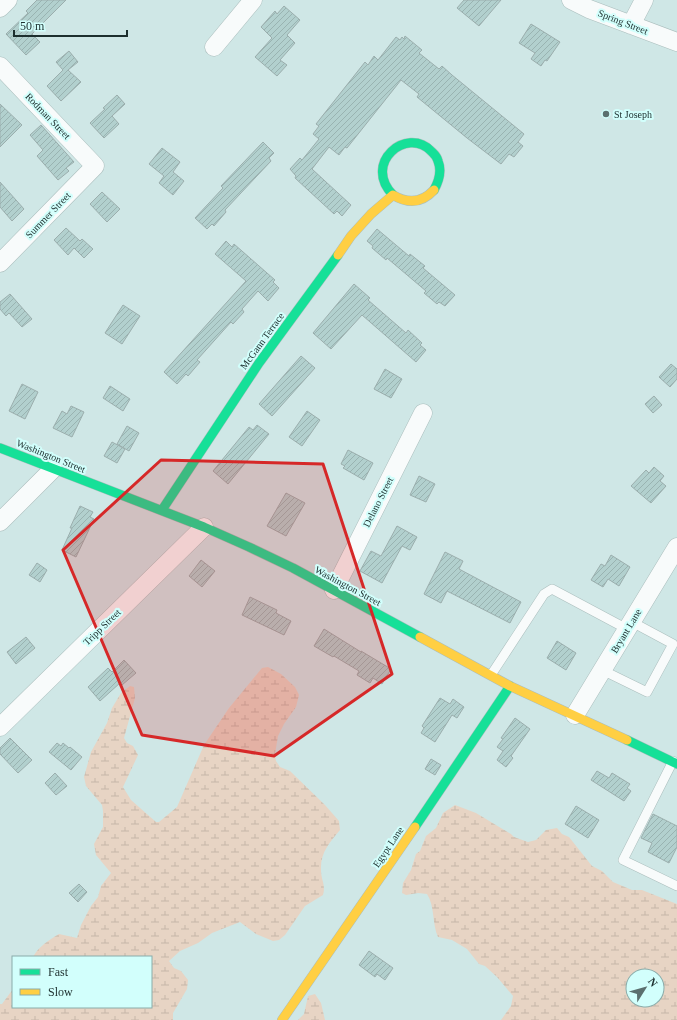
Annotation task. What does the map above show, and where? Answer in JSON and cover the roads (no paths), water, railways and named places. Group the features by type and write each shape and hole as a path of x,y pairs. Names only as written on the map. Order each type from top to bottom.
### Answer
{"street":[{"path":"0,8 8,0"},
{"path":"214,47 253,0"},
{"name":"Spring Street","path":"571,0 589,9 677,42"},
{"path":"631,25 644,0"},
{"name":"Rodman Street","path":"0,66 95,166"},
{"path":"406,143 416,143 425,146 433,152 441,169 440,179 433,192 421,200 411,201 401,200 393,195 386,188 382,169 384,160 390,152 397,146 406,143"},
{"name":"Summer Street","path":"0,263 95,166"},
{"name":"McGann Terrace","path":"162,510 259,363 351,236 371,214 393,195"},
{"name":"Delano Street","path":"334,590 423,413"},
{"name":"Washington Street","path":"0,448 162,510 250,547 293,568 510,686 575,715 675,763"},
{"path":"0,522 53,469"},
{"name":"Tripp Street","path":"0,727 204,527"},
{"name":"Bryant Lane","path":"575,715 629,625 674,557"},
{"name":"Egypt Lane","path":"282,1020 510,686"}],"lane":[{"path":"491,675 544,594 552,589 673,644 647,692 602,670"},
{"path":"675,763 623,860 677,886"}],"place":[{"name":"St Joseph","path":"606,114"}]}
